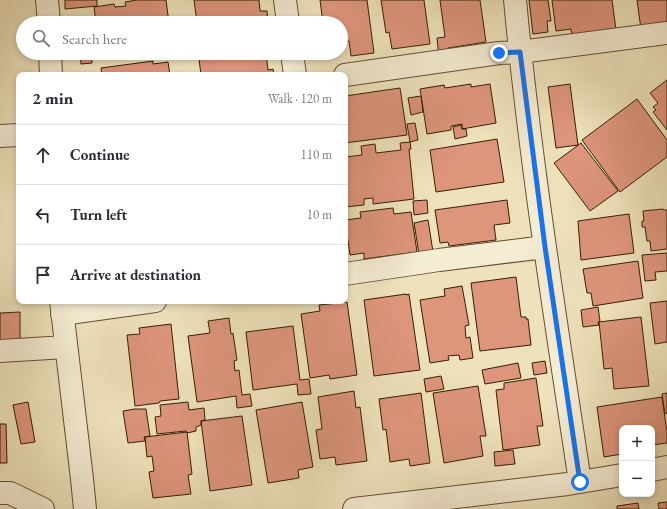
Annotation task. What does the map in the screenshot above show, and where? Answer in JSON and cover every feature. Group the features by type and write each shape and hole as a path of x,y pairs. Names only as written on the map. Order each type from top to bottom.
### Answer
{"street":[{"path":"48,0 48,16"},
{"path":"285,0 287,16"},
{"path":"515,0 520,52 545,247 580,482"},
{"path":"348,75 499,53 520,52 667,33"},
{"path":"50,60 51,72"},
{"path":"293,60 295,72"},
{"path":"0,136 16,135"},
{"path":"348,274 439,260 545,247"},
{"path":"85,509 61,308 115,304"},
{"path":"0,351 66,347"},
{"path":"655,469 667,467"},
{"path":"354,509 580,482 619,476"},
{"path":"0,493 10,493 43,509"}],"building":[{"path":"65,0 97,0 97,6 65,9"},
{"path":"137,0 166,0 168,16 95,16 94,7 114,4 115,7 126,6 125,2"},
{"path":"194,0 259,0 260,11 267,11 267,16 196,16"},
{"path":"320,0 367,0 374,53 351,56 348,41 348,16 322,16"},
{"path":"381,0 424,0 430,44 392,49 389,32 386,33"},
{"path":"440,0 480,0 486,42 448,48 449,55 439,57 437,38 445,37"},
{"path":"529,0 548,0 551,21 547,21 548,32 533,34"},
{"path":"552,0 612,0 616,30 572,37 571,29 556,31"},
{"path":"637,0 667,0 667,25 641,29"},
{"path":"81,60 92,60 92,63 81,64"},
{"path":"199,60 267,60 268,70 273,69 274,72 201,72"},
{"path":"153,61 153,64 168,62 170,72 102,72 101,68"},
{"path":"667,80 667,130 653,112 656,110 653,107 658,103 650,93"},
{"path":"471,84 471,87 490,84 496,123 462,129 462,124 451,126 451,130 427,134 420,89 444,85 445,88"},
{"path":"570,84 578,145 556,148 548,87"},
{"path":"400,88 407,135 348,143 348,96"},
{"path":"421,96 423,112 411,115 408,98"},
{"path":"637,99 667,140 667,157 620,192 582,140"},
{"path":"415,123 418,140 410,142 407,124"},
{"path":"461,125 462,129 466,129 467,136 455,139 453,127"},
{"path":"497,139 504,182 436,192 430,150"},
{"path":"410,142 411,149 409,149 414,199 373,204 373,198 364,199 364,205 348,207 348,157 362,155 361,146 375,144 376,153 401,150 400,143"},
{"path":"581,143 618,191 590,211 554,163"},
{"path":"427,200 428,213 414,215 413,201"},
{"path":"507,200 510,223 494,225 496,240 449,246 448,242 440,243 435,210"},
{"path":"393,208 394,214 411,212 417,252 364,259 364,253 350,255 348,241 348,220 361,218 360,212"},
{"path":"667,210 667,249 651,251 650,241 647,241 645,227 642,227 642,221 644,221 643,211"},
{"path":"629,214 634,253 581,260 578,221"},
{"path":"428,220 434,258 420,260 414,223"},
{"path":"667,253 667,271 655,272 656,280 645,281 642,255"},
{"path":"638,261 643,298 593,306 591,293 587,293 583,269"},
{"path":"516,277 521,317 526,317 526,319 528,319 531,345 480,351 471,283"},
{"path":"462,286 469,325 465,326 466,338 470,337 473,358 460,360 459,355 448,356 449,360 430,363 420,300 445,296 444,289"},
{"path":"409,294 420,370 374,376 364,300"},
{"path":"667,301 667,342 655,344 650,303"},
{"path":"347,304 357,375 330,379 329,375 310,378 301,314 320,311 319,305"},
{"path":"598,307 600,321 598,322 599,325 583,327 581,310"},
{"path":"20,312 20,344 0,344 0,313"},
{"path":"641,317 649,386 614,389 612,368 604,369 599,322"},
{"path":"229,318 237,360 234,361 235,371 239,370 242,395 250,394 252,406 237,408 236,396 197,402 188,336 210,333 208,321"},
{"path":"171,324 179,399 135,406 127,335 140,334 139,328"},
{"path":"293,326 300,380 309,379 311,394 298,395 297,384 253,390 246,332"},
{"path":"545,361 547,373 534,375 532,363"},
{"path":"518,363 521,378 485,384 482,370"},
{"path":"441,376 444,389 426,392 424,379"},
{"path":"536,378 543,426 537,426 540,445 503,450 496,390 504,389 504,383"},
{"path":"478,386 486,436 480,436 483,456 444,463 433,393"},
{"path":"354,391 356,408 360,407 367,461 336,465 335,457 320,459 316,430 322,429 318,397"},
{"path":"421,393 430,463 410,466 409,459 390,462 386,429 383,430 379,399"},
{"path":"667,393 667,413 665,414 662,394"},
{"path":"662,397 667,443 655,445 655,425 619,425 619,454 604,457 597,407"},
{"path":"28,402 35,442 21,444 13,405"},
{"path":"188,402 189,410 204,408 205,420 201,421 201,425 196,427 196,431 187,433 186,431 157,434 155,417 161,416 160,405"},
{"path":"302,402 313,467 298,470 299,478 268,483 256,410"},
{"path":"146,409 150,436 144,437 145,441 128,443 123,411"},
{"path":"242,416 252,485 210,491 201,421"},
{"path":"0,424 6,424 7,463 0,463"},
{"path":"187,432 192,474 188,475 191,494 153,498 149,472 154,471 152,456 147,457 145,437"},
{"path":"513,450 515,464 495,466 494,452"},
{"path":"667,502 667,509 659,509 658,503"},
{"path":"638,503 639,509 617,509 617,506"}],"route":[{"path":"499,53 520,52 545,247 580,482"}]}
